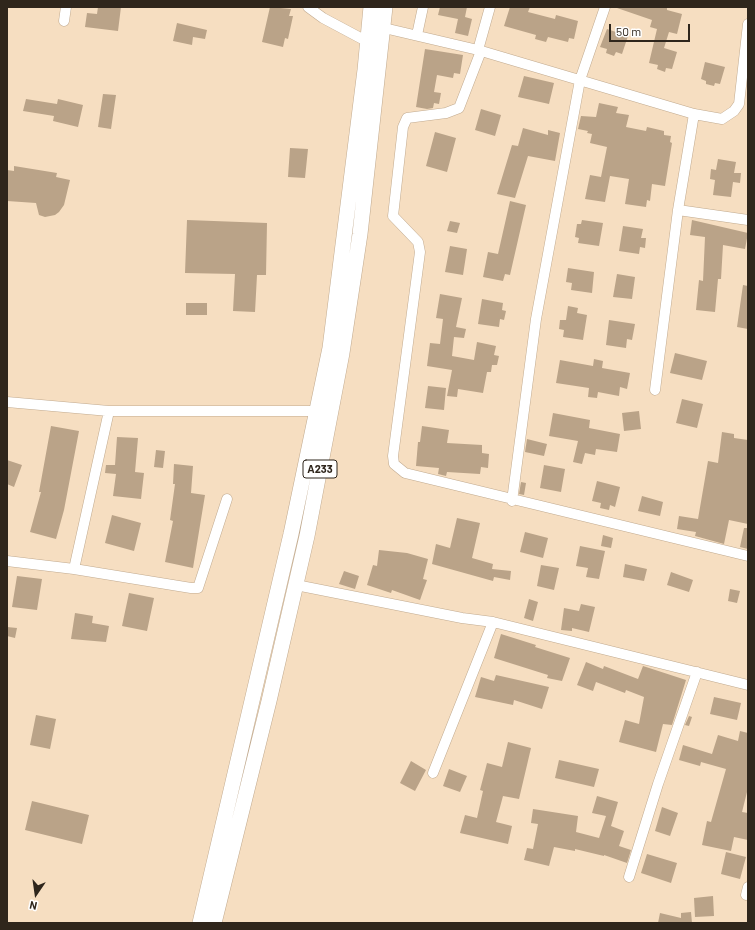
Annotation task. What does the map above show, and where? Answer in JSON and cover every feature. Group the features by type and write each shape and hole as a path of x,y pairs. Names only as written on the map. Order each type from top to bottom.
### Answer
{"highway":[{"name":"A233","path":"200,923 289,541 331,340 368,42 370,7"},
{"name":"A233","path":"214,923 296,585 307,536 342,353 360,234 384,28 385,7"}],"street":[{"path":"64,21 66,7"},
{"path":"308,7 323,18 368,42"},
{"path":"417,35 423,7"},
{"path":"490,7 480,50 459,108 446,113 407,118 403,127 393,216 418,242 420,252 393,456 394,464 405,473 512,501 624,525 748,556"},
{"path":"512,501 536,319 580,80 605,7"},
{"path":"384,28 480,50 694,114 722,119 734,111 739,104 748,24"},
{"path":"655,390 678,210 694,114"},
{"path":"678,210 748,220"},
{"path":"7,402 109,411 317,411"},
{"path":"74,569 109,411"},
{"path":"7,561 74,569 198,588 227,499"},
{"path":"296,585 493,622 748,685"},
{"path":"433,773 493,622"},
{"path":"629,877 658,784 697,672"}],"building":[{"path":"98,7 121,7 118,31 85,27 87,13 97,14"},
{"path":"270,7 291,9 289,16 293,16 288,39 285,38 283,47 262,42"},
{"path":"440,7 467,7 465,17 472,19 468,36 455,33 458,19 438,15"},
{"path":"510,7 530,7 528,12 555,19 556,15 578,21 574,39 569,38 568,42 548,37 546,42 535,39 536,35 504,26"},
{"path":"617,7 667,7 667,10 682,14 677,34 669,32 664,48 677,52 672,69 666,68 665,72 657,69 658,65 649,63 657,29 650,27 652,20"},
{"path":"177,23 207,30 205,39 193,37 192,45 173,41"},
{"path":"607,29 628,36 622,54 616,52 614,56 606,53 607,49 600,47"},
{"path":"425,49 463,55 460,74 454,73 453,78 437,75 434,92 441,93 439,104 434,103 433,108 427,109 416,107"},
{"path":"705,62 725,67 720,84 715,83 714,86 706,84 706,81 701,79"},
{"path":"524,76 554,83 549,104 518,97"},
{"path":"103,94 116,95 111,129 98,127"},
{"path":"26,99 57,104 58,99 83,105 78,127 53,121 54,116 23,111"},
{"path":"599,103 618,107 616,113 629,115 626,127 646,131 647,127 664,131 664,135 671,136 670,142 672,143 665,186 652,184 650,201 647,200 646,207 625,204 629,179 610,176 605,202 585,199 590,175 601,177 607,147 590,143 592,134 587,133 588,131 578,129 581,116 596,117"},
{"path":"481,109 501,115 495,136 475,130"},
{"path":"523,128 548,135 548,130 560,133 555,161 528,156 515,198 497,194 512,145 518,146"},
{"path":"435,132 456,138 447,172 426,166"},
{"path":"290,148 308,149 305,178 288,177"},
{"path":"718,159 736,162 734,173 741,173 740,183 733,182 731,197 713,195 715,180 710,179 711,169 716,170"},
{"path":"14,166 57,173 56,177 70,180 64,205 59,212 55,215 45,217 39,215 36,203 7,201 7,170 14,171"},
{"path":"510,201 526,205 510,275 505,274 503,281 483,277 488,252 498,254"},
{"path":"187,220 267,223 266,275 257,275 255,312 233,311 235,274 185,273"},
{"path":"582,220 603,223 599,246 578,243 579,238 575,237 577,224 581,224"},
{"path":"692,220 748,233 745,249 723,245 721,279 718,279 715,312 696,310 699,280 703,281 705,237 690,235"},
{"path":"450,221 460,223 457,233 447,231"},
{"path":"623,226 643,229 641,238 646,238 645,248 640,247 639,254 619,251"},
{"path":"450,246 467,249 463,275 445,272"},
{"path":"568,268 594,272 592,293 571,290 572,283 566,282"},
{"path":"617,274 635,277 632,299 613,297"},
{"path":"743,285 748,286 748,329 737,327"},
{"path":"440,294 462,298 456,327 466,329 464,338 454,337 452,356 474,360 477,342 496,346 494,355 499,356 497,365 492,365 491,372 487,372 483,393 458,389 457,397 447,396 452,370 427,366 430,343 440,344 443,319 436,318"},
{"path":"482,299 503,303 502,310 506,311 504,320 500,319 499,327 478,324"},
{"path":"186,303 207,303 207,315 186,315"},
{"path":"568,306 578,308 577,313 587,315 583,340 563,337 564,330 559,329 560,320 566,320"},
{"path":"609,320 635,324 632,340 627,339 626,348 606,345"},
{"path":"675,353 707,361 702,380 670,373"},
{"path":"594,359 603,361 602,368 630,373 627,389 620,387 619,396 598,392 597,398 588,397 589,388 556,383 560,360 593,366"},
{"path":"428,386 446,388 444,410 425,408"},
{"path":"682,399 703,404 697,428 676,423"},
{"path":"639,411 641,429 624,431 622,413"},
{"path":"553,413 590,420 589,428 620,434 617,452 596,449 595,455 585,453 582,464 573,462 578,441 549,436"},
{"path":"51,426 79,431 64,510 56,539 30,532 41,492 39,492"},
{"path":"422,426 449,430 447,443 482,445 482,453 489,454 488,468 481,467 480,474 447,472 446,476 438,474 439,468 416,466 418,442 420,442"},
{"path":"722,432 734,434 734,438 748,440 748,524 729,520 724,544 695,536 696,532 677,529 679,516 698,519 708,461 718,463"},
{"path":"117,437 138,438 135,472 144,473 141,499 113,496 116,474 105,473 106,465 115,465"},
{"path":"527,439 547,444 544,456 525,452"},
{"path":"156,450 165,451 163,468 154,467"},
{"path":"7,460 22,465 14,487 7,484"},
{"path":"174,464 193,466 191,493 205,495 193,568 165,562 173,521 170,520 175,484 173,484"},
{"path":"544,465 565,469 561,492 540,488"},
{"path":"597,481 620,487 615,507 610,505 609,510 600,508 601,503 592,501"},
{"path":"521,482 526,483 524,495 519,494"},
{"path":"642,496 663,502 660,516 638,511"},
{"path":"112,515 141,523 134,551 105,543"},
{"path":"457,518 480,523 472,558 493,564 492,569 511,571 510,580 494,577 493,581 432,564 436,544 450,548"},
{"path":"744,528 748,528 748,549 740,547"},
{"path":"525,532 548,538 543,558 520,552"},
{"path":"603,535 613,538 611,548 601,546"},
{"path":"580,546 605,551 599,579 586,577 588,568 576,566"},
{"path":"379,550 407,553 428,559 423,579 427,580 420,600 392,590 391,593 367,585 373,565 377,566"},
{"path":"625,564 647,569 644,581 623,577"},
{"path":"541,565 559,568 554,590 537,586"},
{"path":"344,571 359,576 355,589 339,584"},
{"path":"671,572 693,580 689,592 667,585"},
{"path":"17,576 42,579 37,610 12,607"},
{"path":"730,589 740,591 737,603 728,601"},
{"path":"129,593 154,598 147,631 122,626"},
{"path":"529,599 538,602 533,621 524,618"},
{"path":"581,604 595,607 589,632 572,628 572,631 561,630 564,608 579,611"},
{"path":"75,613 93,616 92,623 109,626 106,642 71,639"},
{"path":"7,627 17,628 15,638 7,636"},
{"path":"501,634 570,658 562,681 547,678 548,675 494,658"},
{"path":"586,662 603,669 604,666 638,679 643,666 686,680 672,725 663,724 656,752 619,742 625,720 639,724 644,697 626,690 625,693 596,682 593,691 577,685"},
{"path":"496,675 549,687 542,709 514,700 513,705 475,697 481,677 494,681"},
{"path":"714,697 741,703 737,720 710,714"},
{"path":"36,715 56,719 50,749 30,745"},
{"path":"689,716 692,717 689,726 685,725"},
{"path":"740,731 748,733 748,788 742,812 748,813 748,840 734,837 731,851 702,845 707,821 711,822 726,769 701,762 700,766 679,760 683,745 712,754 718,735 738,741"},
{"path":"508,742 531,748 519,799 503,796 496,822 512,826 508,844 460,833 465,815 477,818 483,791 480,790 487,763 502,767"},
{"path":"559,760 599,769 594,787 555,778"},
{"path":"411,761 426,770 415,791 400,783"},
{"path":"449,769 467,776 460,792 443,786"},
{"path":"597,796 618,802 611,826 624,831 619,846 631,850 627,863 604,855 575,849 575,851 554,847 549,866 524,860 527,848 533,849 538,824 531,823 533,809 578,816 576,832 599,838 606,816 592,813"},
{"path":"32,801 89,815 82,844 25,830"},
{"path":"662,807 678,813 670,836 655,831"},
{"path":"726,852 746,857 740,879 721,874"},
{"path":"647,854 677,863 671,883 641,873"},
{"path":"713,896 714,916 695,917 694,898"},
{"path":"691,912 692,923 658,923 660,913 681,918 681,913"}]}
